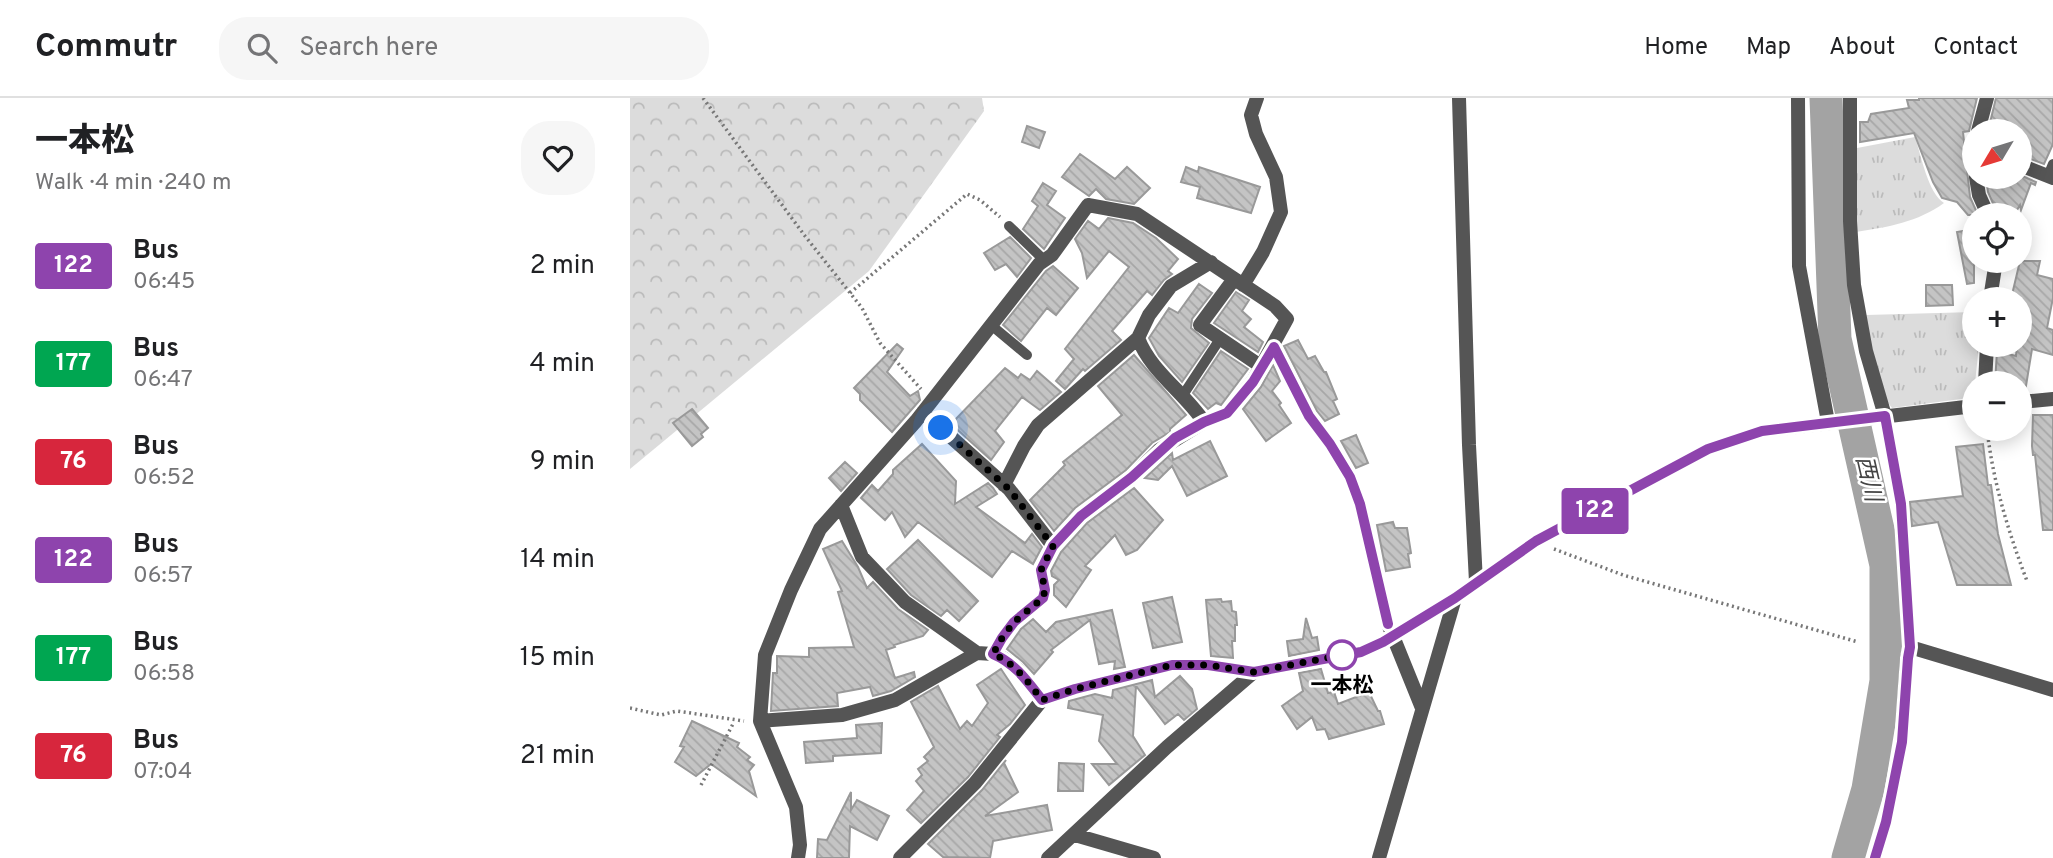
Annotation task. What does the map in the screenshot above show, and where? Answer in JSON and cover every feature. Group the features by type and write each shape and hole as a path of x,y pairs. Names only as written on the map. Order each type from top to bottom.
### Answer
{"street":[{"path":"1257,98 1251,115 1256,134 1276,177 1281,212 1263,252 1200,325 1262,367"},
{"path":"1459,98 1469,445 1476,582"},
{"path":"1798,98 1799,265 1828,422"},
{"path":"1850,98 1850,221 1854,285 1866,351 1885,416 1901,504 1910,647 1902,742 1886,822 1875,858"},
{"path":"1981,119 1987,98"},
{"path":"2032,168 2051,173"},
{"path":"798,858 800,845 796,807 760,721 765,655 791,590 820,529 927,407 1039,264 1052,255 1088,205 1137,214 1275,306 1287,319 1253,382 1227,413 1204,422 1159,450 1132,477 1081,516 1053,546 1041,570 1045,590 1043,598 1014,622 993,654"},
{"path":"1004,485 1038,425 1138,338 1149,315 1171,286 1210,262"},
{"path":"1138,338 1154,367 1183,395 1204,422"},
{"path":"1274,347 1309,416 1350,477 1360,504 1388,624 1422,708"},
{"path":"2032,401 2053,398"},
{"path":"927,407 1004,485 1053,546"},
{"path":"900,858 975,783 1042,700 1172,665 1208,665 1254,672 1361,652 1455,598 1536,541 1708,449 1762,431 1962,407"},
{"path":"841,505 862,557 905,602 977,653 1003,658 1017,669 1042,700"},
{"path":"1380,858 1455,598"},
{"path":"1910,647 2053,690"},
{"path":"760,721 842,715 895,700 977,653"},
{"path":"1048,858 1167,747 1254,672"},
{"path":"1075,835 1154,858"}],"lane":[{"path":"1009,226 1044,260"},
{"path":"991,325 1027,355"},
{"path":"1183,395 1220,339"}],"path":[{"path":"703,98 862,308 880,343 927,407"},
{"path":"850,293 967,194 979,200 1009,226"},
{"path":"1989,441 1998,490 2013,545 2027,581"},
{"path":"1536,541 1578,560 1623,575 1858,642"},
{"path":"630,708 660,715 677,711 735,721 760,721"},
{"path":"701,785 735,721"}],"green space":[{"path":"630,98 982,98 984,111 869,271 630,469"},
{"path":"1915,137 1929,182 1944,203 1913,219 1856,232 1857,148"},
{"path":"1962,312 1962,357 1978,357 1976,371 1962,371 1962,399 1892,408 1877,376 1866,315"}],"building":[{"path":"1977,98 1972,119 1962,119 1962,189 1969,189 1973,203 1962,203 1962,208 1957,202 1942,198 1914,133 1860,142 1860,122 1868,122 1871,114 1909,108 1907,100"},
{"path":"1996,98 2053,98 2053,144 2044,164 2032,160 2032,119 1991,119"},
{"path":"1027,126 1045,132 1039,148 1022,142"},
{"path":"1080,154 1115,179 1127,167 1150,188 1134,204 1106,199 1096,189 1089,196 1062,177"},
{"path":"1186,167 1198,172 1199,167 1260,187 1251,213 1197,198 1200,187 1181,182"},
{"path":"1043,183 1056,191 1047,205 1065,218 1044,249 1023,229 1038,206 1032,201"},
{"path":"1988,189 2029,189 2024,203 1993,203"},
{"path":"1108,218 1133,223 1156,238 1178,259 1168,271 1172,274 1152,295 1147,291 1112,331 1121,340 1085,371 1083,369 1065,389 1056,381 1074,359 1065,349 1129,267 1109,251 1087,278 1082,253 1075,239 1088,221 1099,229"},
{"path":"1962,231 1962,258 1957,232"},
{"path":"1010,237 1031,258 1017,277 1006,264 995,270 984,253"},
{"path":"2032,261 2040,261 2037,275 2053,279 2053,298 2047,328 2053,330 2053,355 2032,349 2032,287 2014,287 2017,273 2032,273"},
{"path":"1053,266 1078,288 1056,315 1047,308 1021,341 1003,325 1046,271"},
{"path":"1965,273 1974,273 1974,283 1967,284"},
{"path":"1199,284 1212,293 1192,319 1191,328 1209,343 1182,382 1159,356 1149,338 1169,308 1178,313"},
{"path":"1926,285 1952,285 1953,305 1926,306"},
{"path":"1236,292 1249,300 1242,311 1251,319 1244,327 1263,342 1258,352 1214,323"},
{"path":"1298,340 1308,359 1315,356 1326,372 1337,399 1333,401 1339,414 1325,421 1317,411 1284,346"},
{"path":"897,344 903,349 887,372 910,396 918,391 920,400 892,432 860,400 860,394 854,388"},
{"path":"1221,351 1248,369 1221,405 1216,403 1208,409 1193,393"},
{"path":"1134,355 1186,415 1170,432 1152,443 1126,470 1075,508 1054,531 1030,500 1065,465 1063,462 1122,415 1098,386"},
{"path":"1997,357 2031,357 2028,371 1996,371"},
{"path":"1273,365 1280,381 1272,391 1291,423 1266,441 1243,409 1261,387"},
{"path":"1005,368 1018,378 1021,374 1030,380 1037,371 1061,392 1040,410 1022,397 995,431 1004,442 991,460 951,424"},
{"path":"692,409 708,428 701,434 703,437 692,446 673,423"},
{"path":"2033,415 2053,415 2053,530 2043,530 2032,446"},
{"path":"1356,435 1368,463 1356,468 1341,441"},
{"path":"1210,441 1227,476 1187,496 1172,466 1158,480 1145,478 1172,453 1173,460"},
{"path":"922,444 956,481 955,504 988,483 993,488 997,494 976,507 1025,543 1032,534 1042,547 1033,564 1012,551 992,577 918,522 905,537 892,512 885,520 861,498 872,485 878,491 893,474 893,470"},
{"path":"1983,444 1988,485 1991,485 1998,534 2011,585 1957,585 1938,522 1912,526 1910,502 1963,496 1956,447"},
{"path":"845,462 857,473 841,491 829,478"},
{"path":"1134,488 1163,520 1137,550 1126,555 1115,535 1085,566 1091,570 1066,607 1054,595 1054,585 1059,580 1052,576 1051,571 1061,552 1087,523"},
{"path":"1393,522 1395,528 1407,528 1410,567 1386,571 1377,525"},
{"path":"918,540 978,601 959,621 947,610 941,616 911,595 887,569"},
{"path":"842,541 867,588 873,582 898,609 928,630 923,636 886,650 895,678 914,672 915,677 891,691 873,696 870,687 837,693 838,706 771,711 773,673 777,673 777,656 809,657 809,648 854,647 838,592 842,591 823,549"},
{"path":"1172,597 1182,642 1153,648 1143,603"},
{"path":"1221,599 1222,602 1231,601 1232,611 1236,612 1235,641 1232,641 1233,658 1211,656 1206,600"},
{"path":"1112,610 1125,667 1114,669 1115,661 1099,664 1090,620 1051,650 1053,652 1034,674 1007,649 1021,629 1033,619 1046,632 1056,622"},
{"path":"1306,618 1312,638 1317,637 1319,650 1289,656 1287,641 1303,639"},
{"path":"1001,669 1025,705 997,735 1000,737 968,777 921,823 907,810 924,791 916,781 922,775 918,769 928,761 924,757 934,747 911,702 938,686 960,729 967,721 972,726 988,703 977,685"},
{"path":"1321,669 1328,693 1334,692 1338,704 1369,692 1384,724 1329,739 1325,729 1317,730 1312,717 1297,729 1282,706 1303,691 1299,673"},
{"path":"1180,676 1192,689 1197,709 1184,720 1178,714 1165,724 1136,686 1133,736 1145,755 1109,785 1092,764 1117,764 1099,741 1103,715 1068,708 1069,701 1095,694 1112,698 1113,690 1152,680 1155,697"},
{"path":"692,721 739,743 737,747 750,757 747,760 754,765 749,771 756,796 711,764 696,776 675,762 684,747 680,746"},
{"path":"882,723 881,753 833,756 833,761 806,763 804,742 857,738 856,725"},
{"path":"1006,760 1004,763 1018,792 985,816 1047,805 1052,830 993,841 990,858 943,857 928,844 982,790"},
{"path":"1059,763 1084,764 1083,791 1058,791"},
{"path":"851,792 851,810 857,800 889,816 877,840 850,826 849,858 817,858 818,839 827,840"}],"waterway":[{"name":"西川","path":"1826,98 1835,339 1886,565 1886,681 1868,789 1848,858"}],"bus line":[{"name":"122","path":"1388,624 1360,504 1350,477 1309,416 1274,347 1253,382 1227,413 1204,422 1159,450 1132,477 1105,495 1081,516 1053,546 1041,570 1045,590 1043,598 1014,622 993,654 1017,669 1042,700 1172,665 1208,665 1254,672 1361,652 1383,642 1455,598 1536,541 1591,514 1708,449 1762,431 1885,416 1901,504 1910,647 1902,742 1886,822 1875,858"}],"place":[{"name":"一本松","path":"1342,655"}],"route":[{"path":"941,428 1009,489 1053,546 1041,570 1045,590 1043,598 1014,622 993,654 1017,669 1042,700 1172,665 1208,665 1254,672 1342,655"}]}
